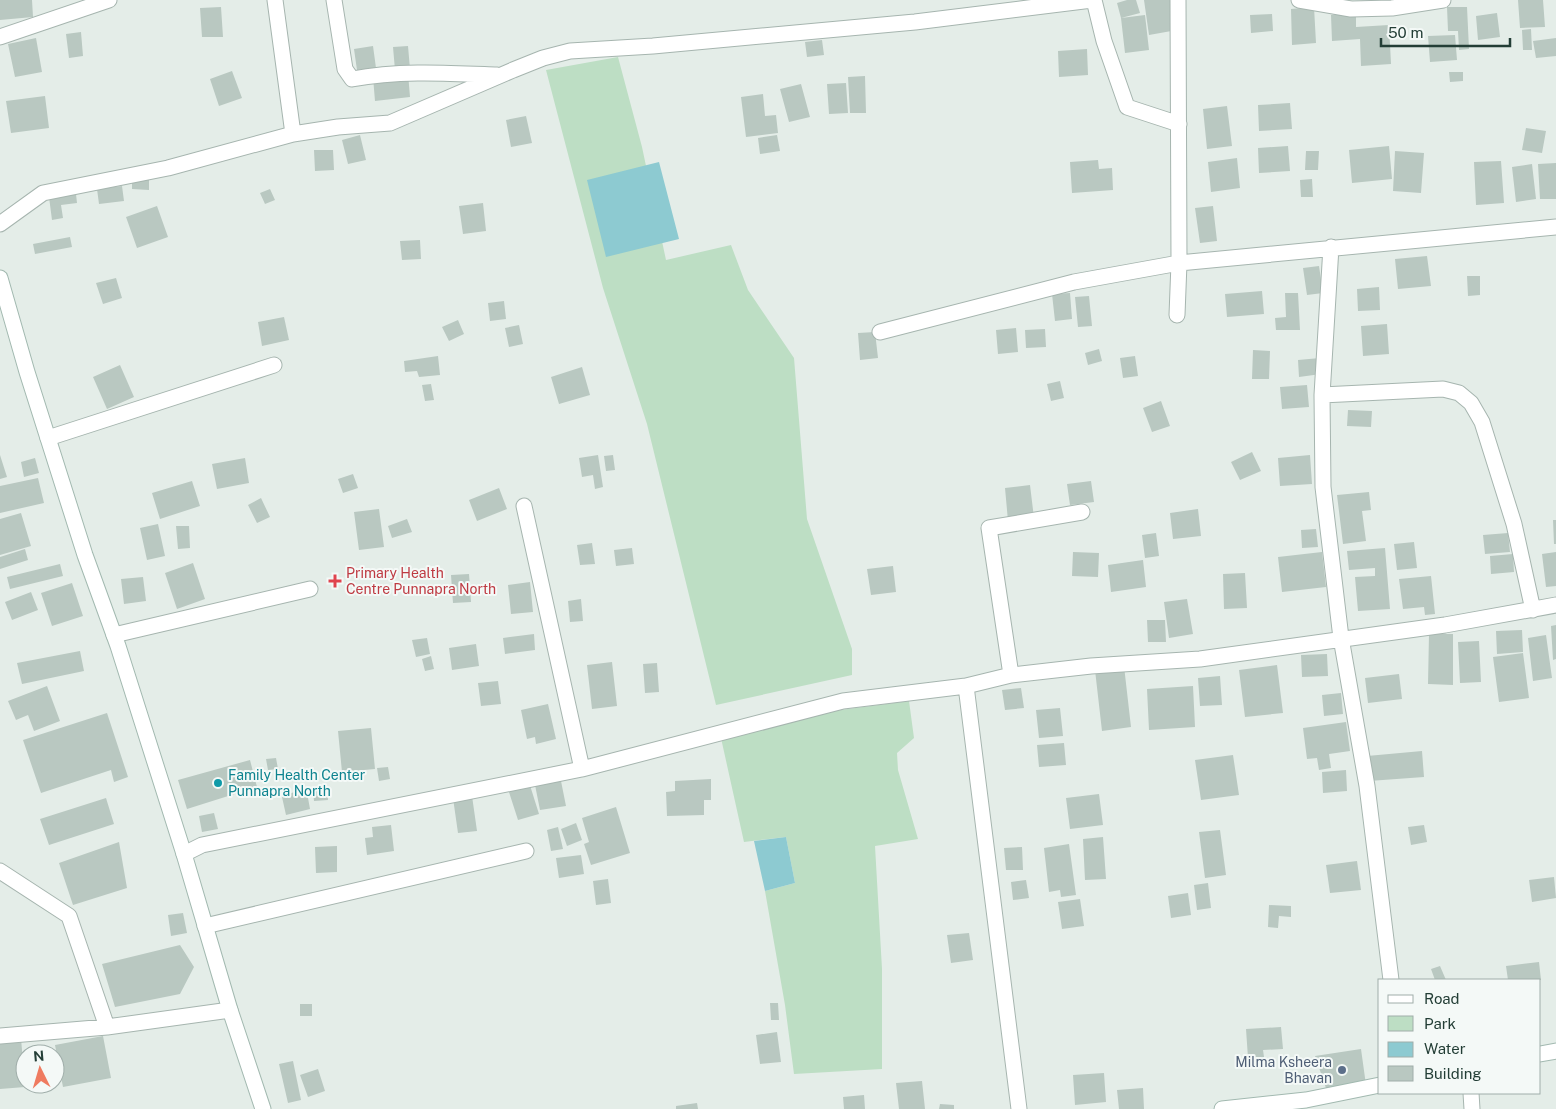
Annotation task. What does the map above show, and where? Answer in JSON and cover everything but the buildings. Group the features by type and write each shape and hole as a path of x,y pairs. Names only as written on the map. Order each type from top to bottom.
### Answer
{"street":[{"path":"0,37 109,0"},
{"path":"275,0 292,134"},
{"path":"334,0 345,68 352,79 381,73 416,71 500,75"},
{"path":"0,224 43,193 168,168 292,134 338,127 390,123 500,75 543,58 570,51 653,46 915,22 1092,0 1127,107 1178,124"},
{"path":"1177,316 1179,263 1178,0"},
{"path":"1299,0 1351,9 1392,8 1443,0"},
{"path":"880,332 1056,286 1179,263 1556,227"},
{"path":"1331,247 1322,395 1323,487 1341,638 1368,786 1391,979"},
{"path":"0,278 85,555 114,635 184,854 230,1010 263,1109"},
{"path":"48,438 274,365"},
{"path":"1322,395 1443,389 1459,392 1471,403 1482,422 1514,524 1533,610"},
{"path":"524,506 582,769"},
{"path":"1010,675 989,528 1082,512"},
{"path":"114,635 310,589"},
{"path":"184,854 202,845 582,769 843,701 966,686 1010,675 1091,666 1200,659 1556,605"},
{"path":"966,686 1020,1109"},
{"path":"205,926 526,852"},
{"path":"0,870 69,916 107,1027"},
{"path":"0,1036 107,1027 230,1010"},
{"path":"1541,1054 1556,1051"},
{"path":"1222,1109 1306,1100 1378,1085"},
{"path":"1471,1094 1472,1109"}],"green space":[{"path":"618,57 642,147 666,260 731,245 748,290 794,358 807,519 852,649 852,675 716,705 647,424 603,288 546,70"},
{"path":"909,701 914,738 897,753 898,770 918,839 875,846 882,969 882,1069 794,1074 785,1005 765,891 795,883 786,837 744,842 721,738 825,712"}],"water":[{"path":"659,162 679,239 606,257 587,180"},
{"path":"786,837 795,883 765,891 754,841"}],"place":[{"name":"Primary Health Centre Punnapra North","path":"335,581"},
{"name":"Family Health Center Punnapra North","path":"218,783"},
{"name":"Milma Ksheera Bhavan","path":"1342,1070"}]}
